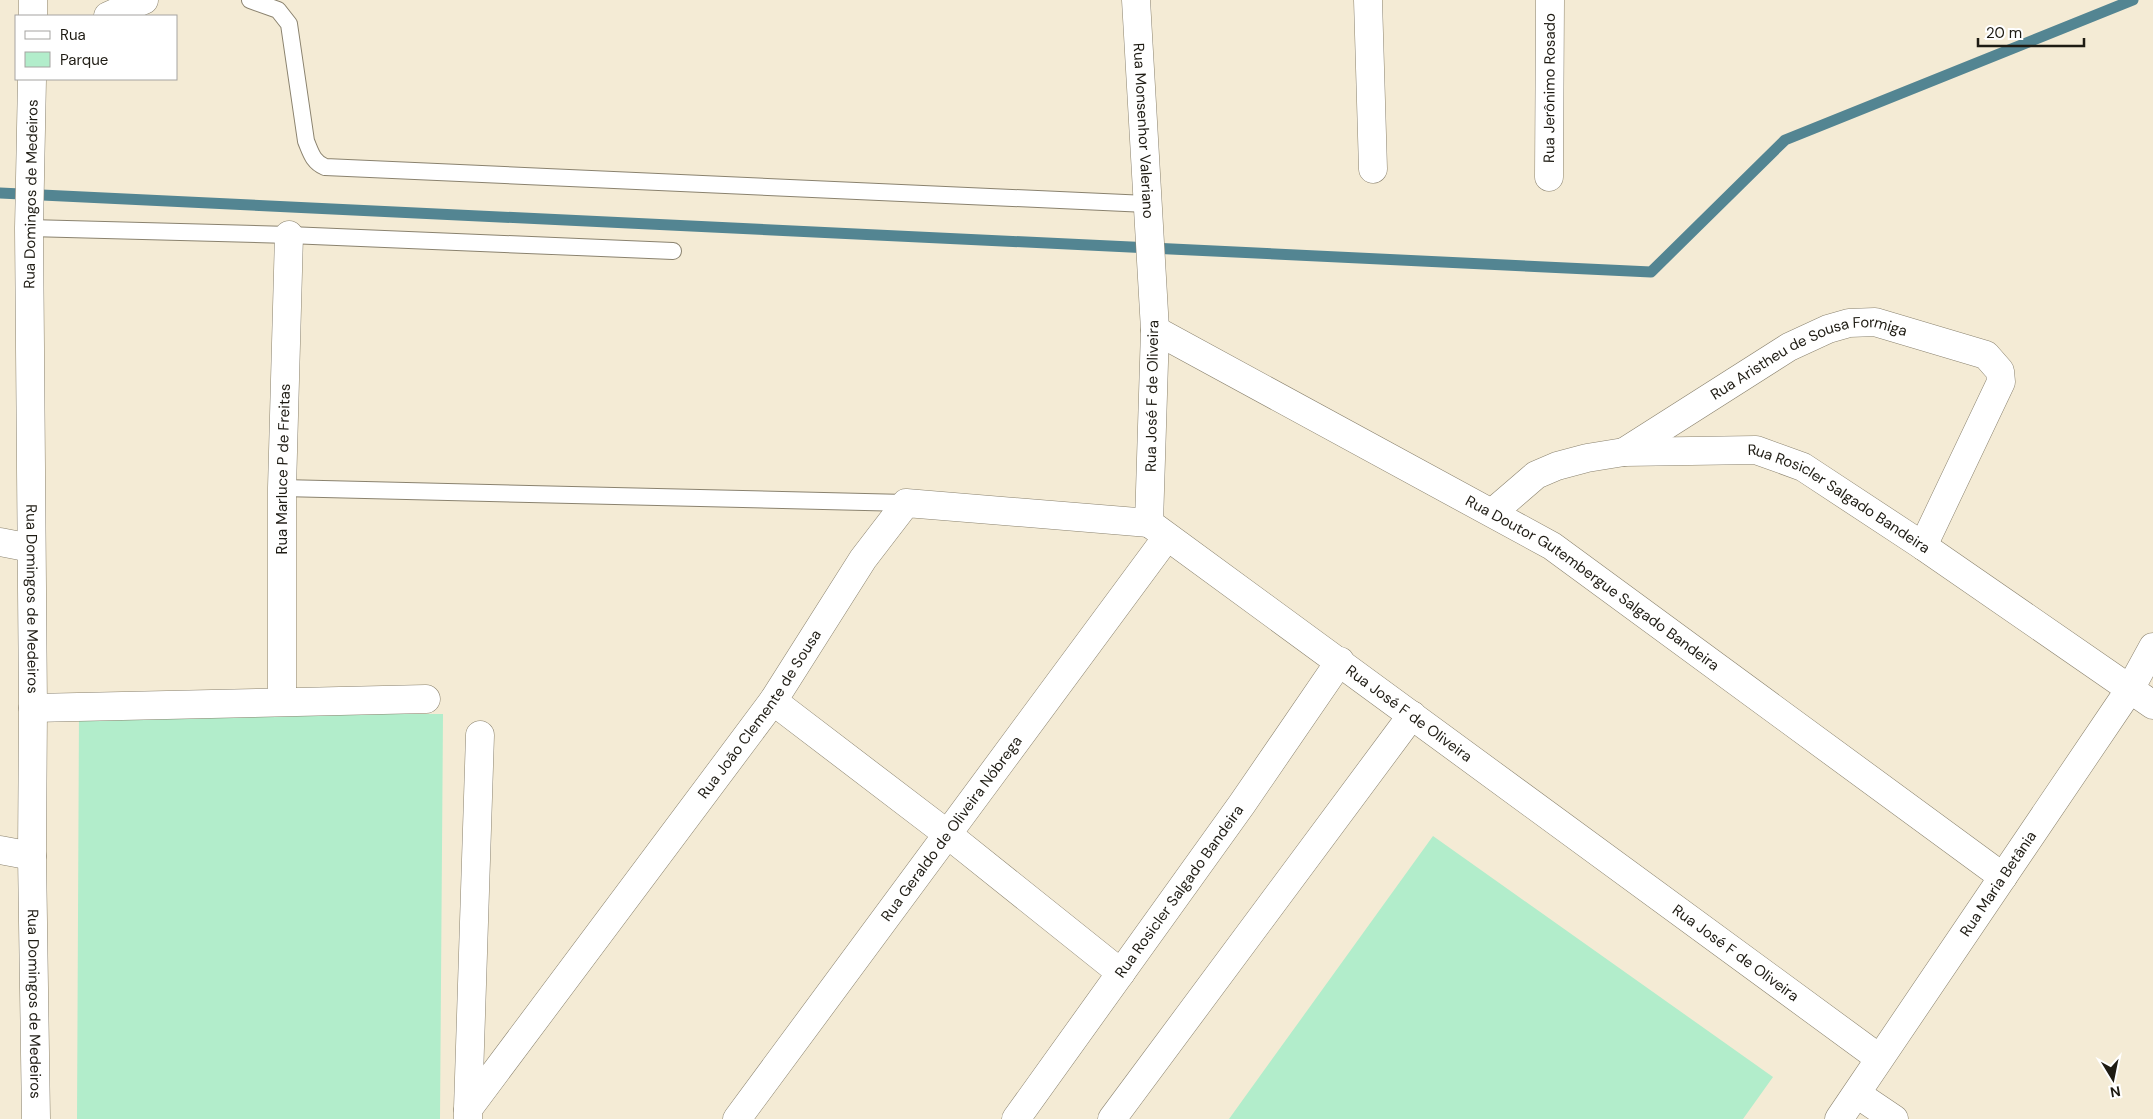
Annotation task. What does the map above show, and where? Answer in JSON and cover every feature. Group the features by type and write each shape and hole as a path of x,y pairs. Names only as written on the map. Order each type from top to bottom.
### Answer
{"street":[{"path":"33,15 34,0"},
{"path":"110,15 144,0"},
{"name":"Rua Monsenhor Valeriano","path":"1136,0 1150,263"},
{"path":"1368,0 1373,169"},
{"name":"Rua Jerônimo Rosado","path":"1549,176 1550,0"},
{"name":"Rua Domingos de Medeiros","path":"32,80 29,221 33,708 32,856 36,1119"},
{"name":"Rua Marluce P de Freitas","path":"282,701 282,488 289,235"},
{"name":"Rua José F de Oliveira","path":"1150,263 1155,330 1158,530 1340,661 1879,1058"},
{"name":"Rua Aristheu de Sousa Formiga","path":"1624,452 1789,347 1828,329 1850,323 1874,322 1986,355 2000,371 2001,382 1924,546"},
{"name":"Rua Doutor Gutembergue Salgado Bandeira","path":"1155,330 1493,512 1552,546 2004,877"},
{"name":"Rua Rosicler Salgado Bandeira","path":"1493,512 1536,475 1557,466 1587,458 1624,452 1756,450 1803,467 1924,546 2153,705"},
{"path":"906,503 1158,530"},
{"name":"Rua João Clemente de Sousa","path":"468,1114 773,701 863,559 906,503"},
{"name":"Rua Geraldo de Oliveira Nóbrega","path":"737,1119 946,834 1158,530"},
{"path":"0,542 31,548"},
{"name":"Rua Maria Betânia","path":"1840,1119 1879,1058 2004,877 2130,689 2153,647"},
{"name":"Rua Rosicler Salgado Bandeira","path":"1016,1119 1242,804 1340,661"},
{"path":"33,708 426,699"},
{"path":"773,701 1122,973"},
{"path":"1112,1119 1412,715"},
{"path":"468,1114 480,735"},
{"path":"0,850 32,856"},
{"path":"1857,1094 1894,1119"}],"lane":[{"path":"250,0 278,10 289,24 306,141 312,157 319,165 325,167 1148,211"},
{"path":"29,221 289,235 673,251"},
{"path":"282,488 906,503"}],"green space":[{"path":"79,713 443,714 440,1119 77,1119"},
{"path":"1433,836 1773,1077 1743,1119 1229,1119"}],"waterway":[{"path":"0,193 1651,272 1785,140 2133,0"}]}
